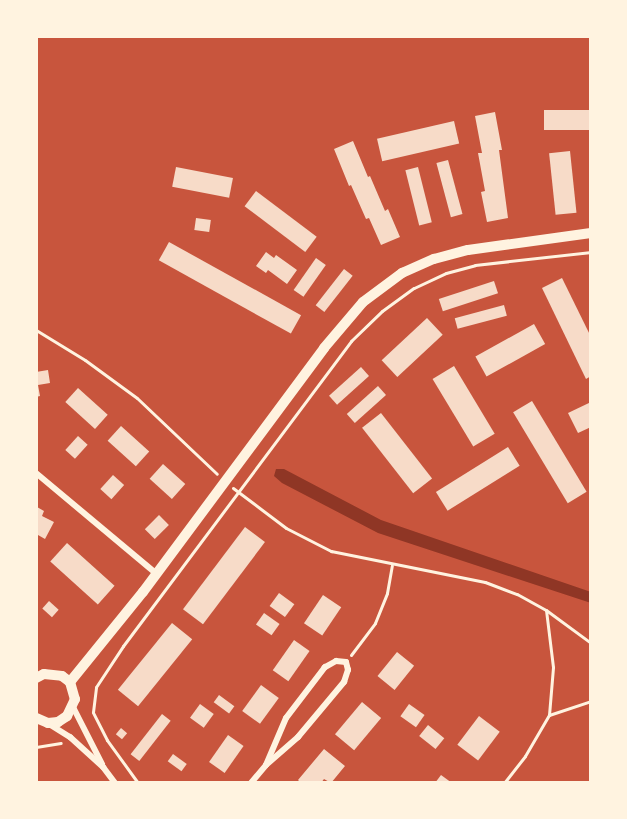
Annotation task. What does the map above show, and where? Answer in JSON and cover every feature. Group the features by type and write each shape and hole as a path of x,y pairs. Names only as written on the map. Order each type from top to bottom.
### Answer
{"street":[{"path":"70,682 157,574 338,332 363,302 402,273 434,259 468,250 591,232"},
{"path":"36,473 157,574"},
{"path":"251,783 266,765 298,737 344,682 348,670 346,662 336,661 325,667 286,718 266,765"},
{"path":"36,678 54,674 70,682 75,699 68,716 58,722 48,723"},
{"path":"73,707 103,767"},
{"path":"36,718 70,737 103,767 116,783"}],"path":[{"path":"138,783 98,724 93,712 96,687 123,646 240,494 345,348 382,311 414,288 446,273 475,265 591,252"},
{"path":"36,330 85,360 137,398 226,482 286,528 331,551 485,582 517,594 546,610 591,643"},
{"path":"346,662 375,623 387,593 392,565"},
{"path":"504,783 525,756 549,715 553,667 546,610"},
{"path":"549,715 591,701"}],"shaded area":[{"path":"276,469 284,469 381,520 591,592 591,603 378,533 282,483 274,476"}],"building":[{"path":"544,110 591,110 591,130 544,130"},
{"path":"495,112 502,150 499,150 508,218 487,222 481,192 485,191 478,153 482,153 475,116"},
{"path":"454,121 459,143 382,161 377,139"},
{"path":"353,141 368,177 370,176 385,211 388,209 400,237 381,245 369,218 366,219 351,185 349,186 334,149"},
{"path":"570,151 576,213 556,215 549,153"},
{"path":"448,160 462,214 451,217 436,163"},
{"path":"176,167 233,178 229,198 172,187"},
{"path":"418,167 432,222 419,225 405,170"},
{"path":"256,191 317,237 305,252 245,206"},
{"path":"196,218 211,220 209,232 194,230"},
{"path":"169,242 301,315 291,334 159,260"},
{"path":"266,252 274,258 276,255 297,270 287,284 268,270 266,273 256,266"},
{"path":"316,258 326,265 303,297 294,290"},
{"path":"344,269 353,276 324,312 316,305"},
{"path":"562,278 591,337 591,376 586,379 542,288"},
{"path":"494,281 498,293 443,311 439,299"},
{"path":"504,305 507,316 458,329 455,318"},
{"path":"427,318 443,335 397,377 382,360"},
{"path":"534,324 545,344 487,377 475,356"},
{"path":"454,366 495,434 473,447 433,379"},
{"path":"361,367 369,376 337,405 329,396"},
{"path":"48,370 50,383 38,385 40,396 36,397 36,372"},
{"path":"378,386 386,395 355,423 347,414"},
{"path":"78,388 108,415 95,429 65,402"},
{"path":"532,401 587,492 568,503 513,412"},
{"path":"591,402 591,427 578,433 568,413"},
{"path":"381,413 432,478 413,493 362,428"},
{"path":"121,426 149,451 136,466 108,441"},
{"path":"78,436 88,445 75,459 65,450"},
{"path":"508,447 520,466 448,511 436,492"},
{"path":"163,464 185,484 172,499 150,479"},
{"path":"113,475 124,485 111,499 100,489"},
{"path":"37,507 44,511 42,516 54,522 45,539 38,535 36,538"},
{"path":"159,515 169,525 155,539 145,529"},
{"path":"245,527 265,542 203,624 183,609"},
{"path":"67,543 115,586 98,604 50,562"},
{"path":"279,593 294,604 285,617 270,606"},
{"path":"323,595 341,607 322,635 304,623"},
{"path":"49,601 59,610 52,617 42,608"},
{"path":"264,613 280,624 272,635 256,624"},
{"path":"172,623 192,639 138,706 118,690"},
{"path":"294,640 310,651 288,681 273,670"},
{"path":"397,652 414,666 395,690 377,676"},
{"path":"261,685 279,698 260,724 242,711"},
{"path":"219,695 234,706 229,713 214,702"},
{"path":"362,702 381,718 354,750 335,734"},
{"path":"200,704 214,714 204,728 190,718"},
{"path":"409,704 425,715 416,727 400,716"},
{"path":"162,714 171,721 139,761 131,754"},
{"path":"479,716 500,732 478,760 457,745"},
{"path":"428,725 444,738 436,749 419,736"},
{"path":"121,728 127,733 122,739 116,734"},
{"path":"228,735 244,746 225,773 209,762"},
{"path":"324,749 345,766 331,783 324,779 321,783 301,783 298,780"},
{"path":"173,754 187,764 181,771 168,761"},
{"path":"441,775 452,783 435,783"}]}
